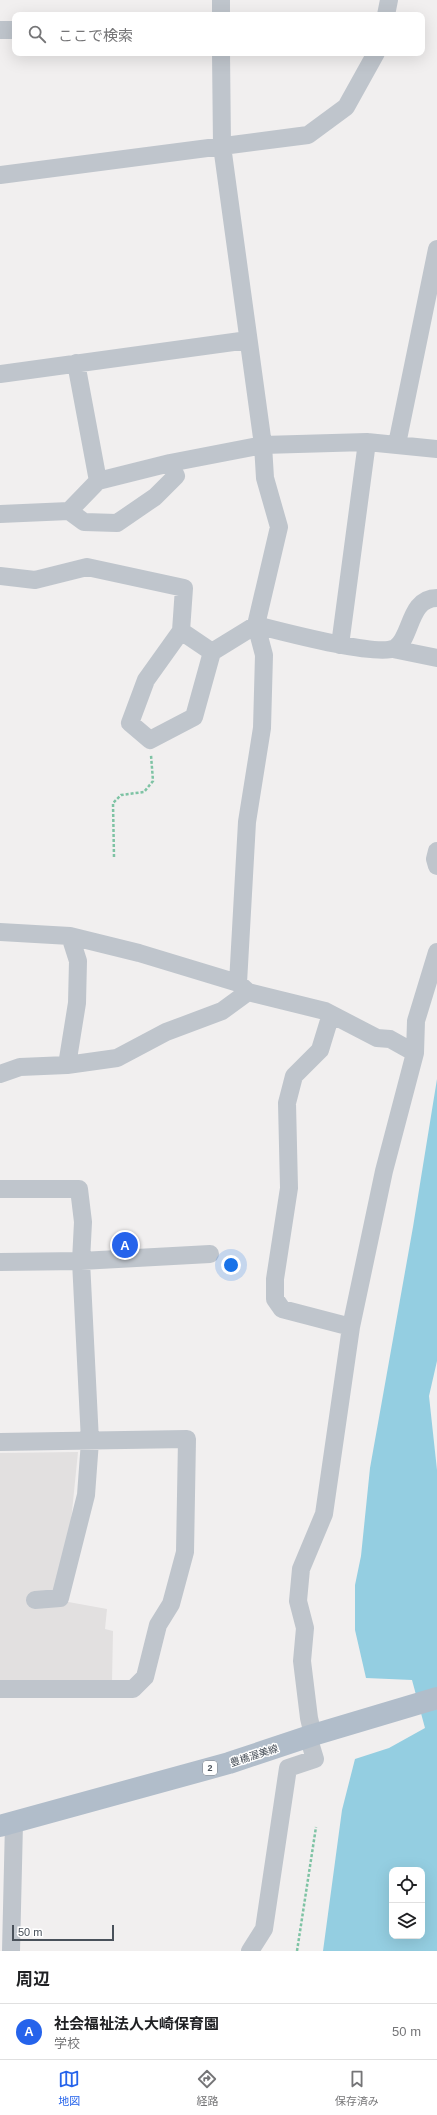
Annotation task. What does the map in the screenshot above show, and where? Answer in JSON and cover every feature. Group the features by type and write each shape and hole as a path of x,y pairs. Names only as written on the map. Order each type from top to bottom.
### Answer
{"main road":[{"name":"豊橋渥美線","path":"7,1824 229,1763 311,1736 428,1701"}],"street":[{"path":"221,0 221,12"},
{"path":"387,12 389,0"},
{"path":"0,30 12,30"},
{"path":"0,1074 20,1067 67,1065 117,1058 166,1032 222,1011 243,987 247,822 262,728 264,655 256,626 278,527 265,478 263,445 222,146 222,56"},
{"path":"0,175 308,135 346,107 374,56"},
{"path":"397,444 437,249"},
{"path":"0,374 248,340"},
{"path":"76,363 98,481"},
{"path":"340,645 367,442"},
{"path":"69,511 98,481 170,463 263,445 367,442 437,449"},
{"path":"0,514 69,511 84,522 117,523 155,497 176,476 170,463"},
{"path":"0,576 35,580 87,568 184,588 181,631 146,680 130,723 150,740 194,717 212,652 256,626 340,645 374,649 393,649 437,658"},
{"path":"393,649 402,643 408,624 417,608 432,598 437,598"},
{"path":"181,631 212,652"},
{"path":"437,851 435,859 437,866"},
{"path":"0,932 70,936 140,953 331,1014 377,1038 390,1039 415,1053"},
{"path":"67,1065 77,1003 78,961 70,936"},
{"path":"250,1951 264,1929 288,1768 315,1759 302,1661 305,1637 304,1621 298,1601 301,1569 324,1514 352,1328 384,1171 415,1053 416,1021 437,952"},
{"path":"331,1014 320,1050 294,1076 287,1103 289,1188 275,1279 275,1299 282,1309 352,1328"},
{"path":"0,1188 79,1189 83,1222 81,1261 90,1441 86,1495 60,1598 35,1600"},
{"path":"0,1262 81,1261 210,1254"},
{"path":"0,1442 186,1439 185,1552 171,1604 158,1625 146,1677 133,1689 0,1689"},
{"path":"7,1824 11,1951"}],"path":[{"path":"114,857 113,803 120,795 144,792 153,781 150,740"},
{"path":"297,1951 316,1827"}],"shaded area":[{"path":"78,1452 63,1601 107,1609 105,1629 113,1631 112,1682 0,1682 0,1453"}],"water":[{"path":"437,1079 437,1361 429,1396 437,1470 437,1951 323,1951 342,1810 355,1759 389,1748 425,1728 412,1680 366,1678 355,1630 355,1585 361,1556 370,1468 413,1227"}],"place":[{"name":"社会福祉法人大崎保育園","path":"125,1245"}]}
